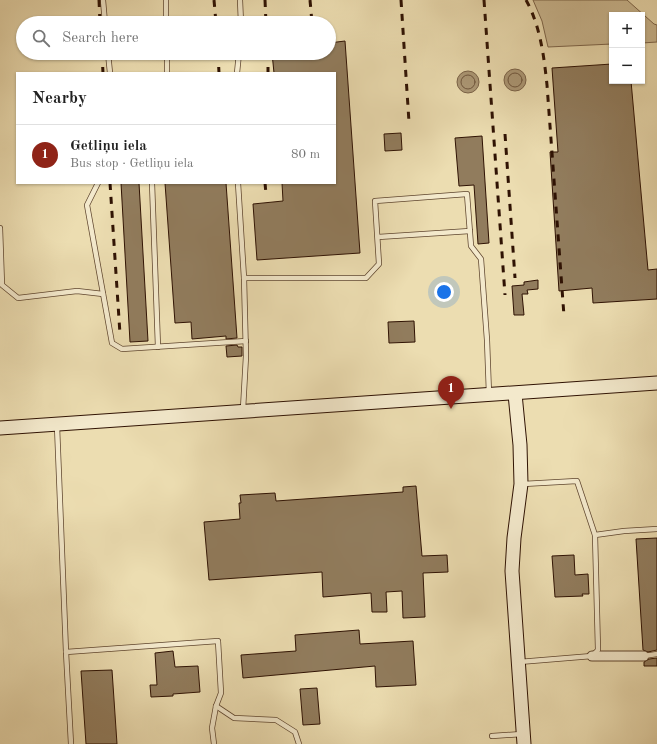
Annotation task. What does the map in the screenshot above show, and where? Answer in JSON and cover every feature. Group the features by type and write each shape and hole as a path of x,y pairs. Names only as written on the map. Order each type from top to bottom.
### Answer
{"main road":[{"path":"0,428 515,394 657,383"},
{"path":"515,394 520,445 521,484 514,538 512,571 524,739"}],"street":[{"path":"592,656 644,656"}],"lane":[{"path":"103,0 104,16"},
{"path":"166,0 166,16"},
{"path":"240,0 241,16"},
{"path":"109,60 110,72"},
{"path":"166,60 167,72"},
{"path":"237,72 238,60"},
{"path":"97,184 86,205 112,343 122,350 246,341"},
{"path":"152,184 158,347"},
{"path":"238,184 246,341 246,375 243,412"},
{"path":"244,278 366,278 379,264 375,201 467,194 471,246 480,259 487,340 489,395"},
{"path":"0,228 2,285 18,298 77,291 103,294"},
{"path":"378,238 470,231"},
{"path":"57,424 66,652 72,744"},
{"path":"518,662 592,656 598,650 595,535 577,481 521,484"},
{"path":"595,535 657,529"},
{"path":"66,652 218,641 221,693 216,706 212,728 214,744"},
{"path":"644,656 657,654"},
{"path":"216,706 234,718 276,720 295,732 299,744"},
{"path":"492,736 524,739"}],"shaded area":[{"path":"533,0 627,0 640,12 609,12 609,44 548,47 542,21"},
{"path":"645,16 657,25 657,42 645,43"}],"water":[{"path":"515,69 523,72 526,80 523,88 515,91 507,88 504,80 507,72"},
{"path":"468,71 476,74 479,82 476,90 468,93 460,90 457,82 460,74"}],"building":[{"path":"345,41 360,253 257,260 253,204 283,201 282,184 336,184 336,72 274,72 273,60 336,60 336,42"},
{"path":"609,64 609,84 631,84 648,270 657,269 657,299 593,303 592,288 559,291 550,152 558,152 552,68"},
{"path":"401,133 402,150 385,151 384,134"},
{"path":"482,136 489,243 478,244 474,185 459,186 455,138"},
{"path":"121,184 139,184 148,341 130,342"},
{"path":"165,184 226,184 237,338 226,339 226,336 192,339 191,322 175,323"},
{"path":"538,280 538,289 527,290 528,294 522,294 524,315 514,315 512,286 524,285 524,282"},
{"path":"414,321 415,342 389,343 388,322"},
{"path":"237,345 238,347 242,347 242,356 227,357 226,346"},
{"path":"416,486 422,556 447,555 448,572 423,573 425,617 403,618 402,591 386,592 387,612 372,612 371,593 323,597 322,572 209,580 204,522 240,519 240,495 275,493 276,501 403,492 403,487"},
{"path":"657,538 657,650 648,652 643,650 636,539"},
{"path":"574,555 575,575 588,574 589,594 582,594 583,596 555,597 552,556"},
{"path":"359,630 360,644 413,641 416,685 376,687 375,666 243,678 241,655 296,651 295,635"},
{"path":"173,651 175,667 198,666 200,692 173,694 173,696 151,697 150,685 157,685 155,653"},
{"path":"657,658 657,666 644,666 644,662 649,659"},
{"path":"112,670 117,744 86,744 81,671"},
{"path":"317,688 320,724 303,725 300,689"}],"railway":[{"path":"99,0 100,16"},
{"path":"214,0 215,16"},
{"path":"265,0 266,16"},
{"path":"310,0 311,16"},
{"path":"401,0 409,122"},
{"path":"484,0 505,295"},
{"path":"526,0 538,30 546,74 564,316"},
{"path":"102,60 103,72"},
{"path":"218,60 219,72"},
{"path":"268,60 268,72"},
{"path":"505,134 515,278"},
{"path":"110,184 120,334"},
{"path":"265,184 266,194"}],"place":[{"name":"Getliņu iela","path":"451,409"}]}
